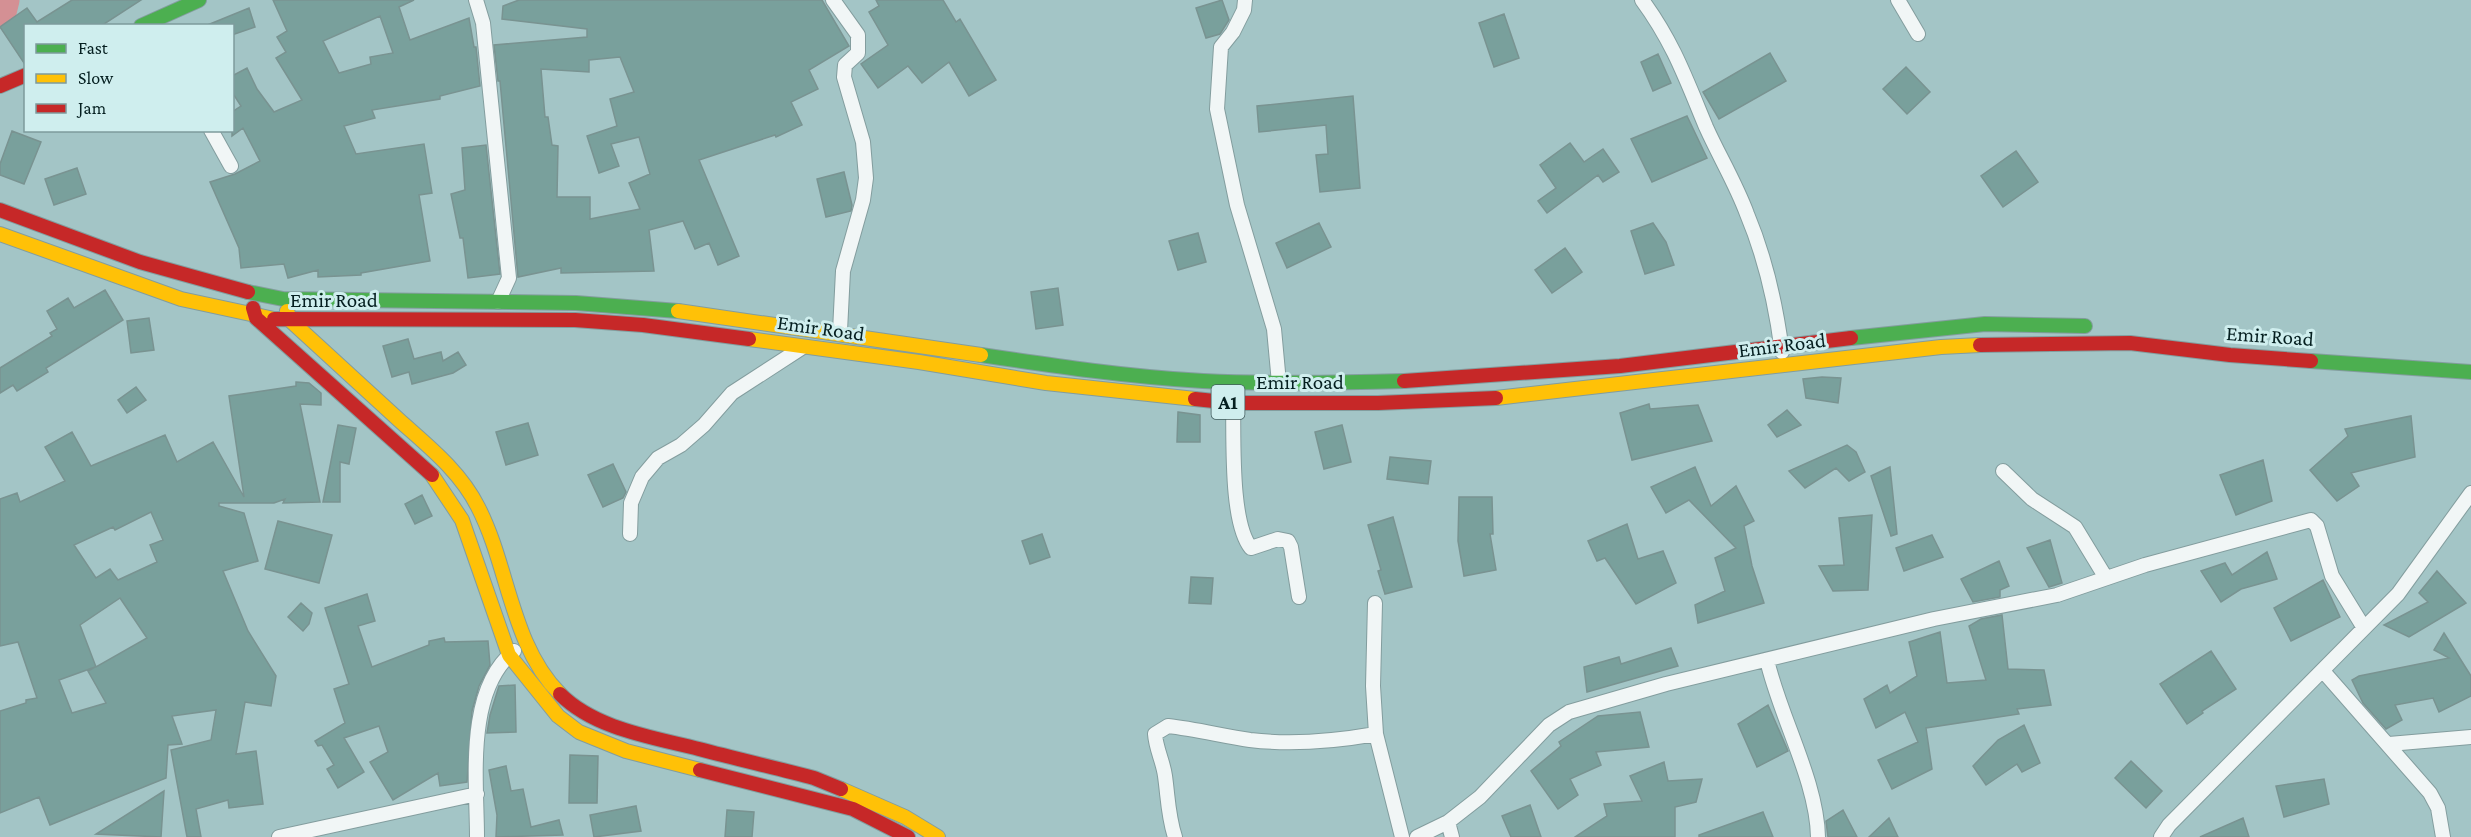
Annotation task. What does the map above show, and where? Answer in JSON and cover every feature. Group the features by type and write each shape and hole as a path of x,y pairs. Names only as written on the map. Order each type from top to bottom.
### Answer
{"main road":[{"path":"149,24 199,0"},
{"path":"0,86 24,76"},
{"name":"Emir Road","path":"0,210 153,265 250,294 283,299 554,302 658,309 840,331 1116,373 1219,382 1424,381 1547,373 1990,324 2098,327"},
{"name":"Emir Road","path":"0,234 196,303 255,318 291,321 575,320 643,325 805,346 1046,383 1233,403 1355,404 1486,399 1602,388 1941,347 2076,342 2130,343 2230,355 2471,372"},
{"path":"250,294 255,318 422,464 442,487 462,520 509,655 542,699 558,716 579,732 626,751 853,809 908,837"},
{"path":"283,299 291,321 456,472 478,507 493,542 525,642 552,686 570,704 590,716 632,732 814,778 896,812 938,837"}],"street":[{"path":"476,0 483,23 508,278 498,302"},
{"path":"832,0 858,35 858,53 845,65 844,77 863,142 866,178 863,201 843,271 840,331"},
{"path":"1245,0 1244,10 1233,32 1221,47 1217,109 1237,205 1274,329 1280,383"},
{"path":"1642,0 1660,25 1680,60 1710,135 1747,212 1766,269 1783,365"},
{"path":"1898,0 1918,34"},
{"path":"212,132 231,166"},
{"path":"630,534 631,503 642,477 658,458 681,445 704,425 732,393 805,346"},
{"path":"1233,403 1240,528 1251,548 1278,539 1287,541 1291,548 1299,597"},
{"path":"2003,471 2032,499 2075,527 2106,578"},
{"path":"2161,837 2169,825 2398,594 2471,493"},
{"path":"1417,837 1448,822 1480,797 1549,725 1569,712 1666,684 1934,619 2057,595 2106,578 2311,520 2317,526 2332,576 2364,628"},
{"path":"1374,603 1373,686 1376,734 1402,837"},
{"path":"477,837 475,756 483,709 491,683 509,655 525,642"},
{"path":"1767,660 1776,697 1810,791 1817,818 1818,837"},
{"path":"2324,671 2430,793 2438,808 2443,837"},
{"path":"1175,837 1166,804 1165,773 1156,744 1155,734 1160,730 1168,726 1251,740 1285,741 1349,739 1376,734"},
{"path":"2389,744 2471,737"},
{"path":"279,837 477,794"},
{"path":"1448,822 1452,837"}],"building":[{"path":"72,0 141,0 104,24 24,24 24,63 0,27 27,8 37,22"},
{"path":"273,0 414,0 399,7 410,40 469,18 474,47 476,47 480,86 440,96 440,99 372,110 375,118 344,126 356,154 424,144 432,193 419,195 430,261 361,273 361,275 318,277 318,270 288,278 284,264 241,268 239,248 210,182 235,174 260,161 243,128 232,136 234,111 241,106 234,95 234,75 247,68 257,89 274,112 302,100 276,58 286,52 277,37 287,31","holes":["380,16 393,53 370,57 371,64 339,73 323,41"]},
{"path":"519,0 822,0 849,46 809,70 818,89 791,102 802,125 776,137 775,135 699,160 739,256 718,265 709,243 695,249 683,221 649,230 654,271 561,273 561,268 518,277 500,81 498,81 494,45 587,37 587,29 502,19 503,6","holes":["620,57 634,92 610,99 617,126 587,136 599,173 619,166 611,144 639,137 650,174 629,183 640,209 590,219 590,197 557,197 558,146 552,145 548,117 545,117 541,69 589,72 589,60"]},
{"path":"876,0 943,0 956,22 960,19 996,80 969,96 949,62 922,83 908,66 878,88 861,64 888,45 869,12 879,6"},
{"path":"1222,0 1229,20 1220,34 1206,38 1196,8"},
{"path":"249,8 255,27 234,34 234,24 210,24"},
{"path":"1504,14 1519,58 1494,67 1479,23"},
{"path":"1770,53 1786,81 1719,119 1703,92"},
{"path":"1658,54 1671,83 1653,91 1641,62"},
{"path":"1906,67 1930,92 1907,114 1883,89"},
{"path":"1353,96 1360,188 1320,192 1316,155 1328,154 1326,125 1259,132 1257,106"},
{"path":"1687,116 1707,158 1652,182 1631,139"},
{"path":"12,131 41,142 24,184 0,175 0,164"},
{"path":"1570,143 1584,162 1603,149 1619,172 1603,182 1598,175 1547,213 1538,201 1556,188 1540,165"},
{"path":"486,145 500,274 468,278 463,238 460,238 451,194 465,190 462,148"},
{"path":"2016,151 2038,182 2003,207 1981,176"},
{"path":"77,168 86,194 54,205 45,179"},
{"path":"844,172 852,205 851,211 826,217 817,179"},
{"path":"1319,223 1331,247 1287,268 1276,243"},
{"path":"1653,223 1666,242 1674,265 1645,274 1631,231"},
{"path":"1198,233 1206,262 1178,270 1169,241"},
{"path":"1565,248 1582,272 1552,293 1535,270"},
{"path":"1058,288 1063,325 1036,329 1031,292"},
{"path":"105,290 123,320 46,368 48,372 17,391 13,385 0,393 0,368 52,336 50,333 57,329 47,311 68,298 74,308"},
{"path":"149,318 154,350 131,353 127,321"},
{"path":"408,339 414,359 441,352 443,361 458,352 466,365 453,373 412,384 409,372 392,377 383,346"},
{"path":"1841,378 1838,403 1806,398 1803,379"},
{"path":"296,382 309,383 321,393 321,405 300,404 320,502 283,503 285,499 274,503 219,503 219,506 244,513 258,561 223,571 248,631 276,676 271,706 245,702 236,754 256,751 263,804 229,808 228,800 196,809 201,837 187,837 171,750 211,740 216,710 172,716 182,744 168,745 166,778 50,825 39,797 0,813 0,711 37,698 18,642 0,646 0,499 17,493 20,502 65,481 45,447 72,432 91,466 165,435 177,462 213,442 244,497 229,396 296,386","holes":["151,512 163,540 150,545 157,562 118,580 110,569 96,578 74,545 113,527 115,530","120,598 147,638 96,667 80,625","95,667 88,671 106,703 72,713 59,680"]},
{"path":"136,387 146,400 127,413 118,400"},
{"path":"1649,404 1650,409 1698,405 1712,441 1632,460 1620,413"},
{"path":"1787,410 1801,425 1777,437 1768,425"},
{"path":"1178,412 1200,415 1200,442 1177,442"},
{"path":"2411,416 2415,457 2351,473 2359,486 2337,501 2310,470 2348,436 2345,429"},
{"path":"528,423 538,455 506,465 496,432"},
{"path":"338,425 356,428 349,464 340,462 340,502 323,502"},
{"path":"1342,425 1351,462 1324,469 1315,432"},
{"path":"1847,445 1856,452 1865,472 1849,481 1836,468 1805,488 1789,471"},
{"path":"1390,457 1431,461 1428,484 1387,479"},
{"path":"2263,460 2272,501 2236,515 2220,475"},
{"path":"613,464 626,492 623,498 603,507 588,475"},
{"path":"1695,467 1711,506 1736,486 1754,521 1744,526 1752,566 1764,603 1698,623 1695,605 1725,591 1715,558 1736,548 1689,500 1666,513 1651,487"},
{"path":"1890,467 1897,534 1891,536 1871,476"},
{"path":"422,495 432,516 415,524 405,504"},
{"path":"1459,497 1492,497 1493,534 1490,534 1496,570 1464,576 1458,541"},
{"path":"1872,515 1868,590 1833,591 1819,566 1844,565 1839,518"},
{"path":"1393,517 1412,587 1385,594 1378,571 1381,570 1368,525"},
{"path":"278,521 332,535 319,583 265,569"},
{"path":"1627,524 1638,559 1663,551 1676,583 1636,604 1605,558 1597,561 1588,541"},
{"path":"1042,534 1050,557 1030,564 1022,541"},
{"path":"1932,535 1943,557 1904,571 1896,548"},
{"path":"2050,540 2062,583 2049,587 2027,548"},
{"path":"2267,552 2277,579 2241,589 2221,602 2201,571 2225,563 2232,575"},
{"path":"1999,561 2009,586 2000,590 2000,597 1973,602 1961,579"},
{"path":"2437,571 2466,603 2409,637 2384,625 2428,602 2419,593"},
{"path":"1191,577 1213,578 1211,604 1189,603"},
{"path":"2323,580 2340,617 2291,641 2274,608"},
{"path":"367,594 375,621 358,626 372,667 429,645 429,641 444,638 445,642 488,641 490,665 479,686 472,711 467,782 440,786 438,773 393,800 370,762 388,752 379,726 344,738 364,772 338,788 327,769 334,765 322,745 318,746 315,741 345,723 334,689 349,684 325,608"},
{"path":"301,603 312,613 309,624 303,631 288,617"},
{"path":"2002,615 2008,669 2044,670 2051,705 2017,709 2019,714 1926,728 1932,769 1892,789 1878,760 1918,742 1905,712 1876,728 1864,699 1887,685 1890,693 1917,676 1909,642 1940,632 1947,683 1986,680 1969,626 1981,619"},
{"path":"2444,633 2471,676 2471,696 2439,712 2433,698 2395,705 2402,720 2386,729 2363,703 2352,680 2359,676 2449,658 2434,650"},
{"path":"1671,648 1678,666 1587,692 1584,667 1619,657 1621,664"},
{"path":"2211,651 2236,689 2202,711 2203,713 2187,724 2160,684"},
{"path":"515,685 516,732 487,733 499,686"},
{"path":"1768,705 1788,751 1757,767 1738,724"},
{"path":"1640,712 1649,747 1596,752 1601,765 1570,779 1578,795 1558,809 1531,771 1561,746 1559,742 1598,716"},
{"path":"2024,725 2040,763 2022,772 2017,764 1986,785 1973,766 1998,740"},
{"path":"570,755 598,756 597,803 569,803"},
{"path":"2131,761 2162,791 2146,808 2115,778"},
{"path":"1664,762 1668,781 1702,779 1696,802 1675,807 1675,837 1575,837 1607,816 1604,804 1642,801 1630,776"},
{"path":"506,766 511,791 523,789 531,827 559,820 563,835 496,837 497,815 489,770"},
{"path":"2324,779 2329,804 2284,817 2276,786"},
{"path":"164,791 161,837 96,834"},
{"path":"1530,805 1541,837 1511,837 1502,816"},
{"path":"636,806 641,831 594,837 590,815"},
{"path":"727,810 754,812 752,837 725,837"},
{"path":"1843,810 1857,837 1828,837 1826,821"},
{"path":"1763,812 1773,837 1699,837 1699,835"},
{"path":"1889,818 1898,837 1869,837"},
{"path":"2243,818 2249,837 2200,837"}],"waterway":[{"path":"0,12 3,0"}],"traffic: fast":[{"path":"145,24 199,0"},
{"path":"248,292 283,299 576,303 678,311"},
{"path":"1851,338 1985,324 2085,326"},
{"path":"981,355 1120,374 1203,381 1253,383 1404,381"},
{"path":"2311,361 2471,372"}],"traffic: slow":[{"path":"0,234 181,299 274,319"},
{"path":"287,311 291,321 432,449 471,494 488,530 512,605 531,653 560,694"},
{"path":"678,311 981,355"},
{"path":"749,339 919,362 1046,383 1195,399"},
{"path":"1496,398 1941,347 1980,345"},
{"path":"432,475 462,520 509,655 558,716 579,732 626,751 700,770"},
{"path":"841,789 905,817 938,837"}],"traffic: jam":[{"path":"0,86 24,76"},
{"path":"0,210 140,262 248,292"},
{"path":"253,308 256,318 432,475"},
{"path":"274,319 575,320 643,325 749,339"},
{"path":"1404,381 1620,366 1851,338"},
{"path":"1980,345 2130,343 2230,355 2311,361"},
{"path":"1195,399 1233,403 1378,403 1496,398"},
{"path":"560,694 574,706 607,724 644,736 814,778 841,789"},
{"path":"700,770 853,809 908,837"}]}
